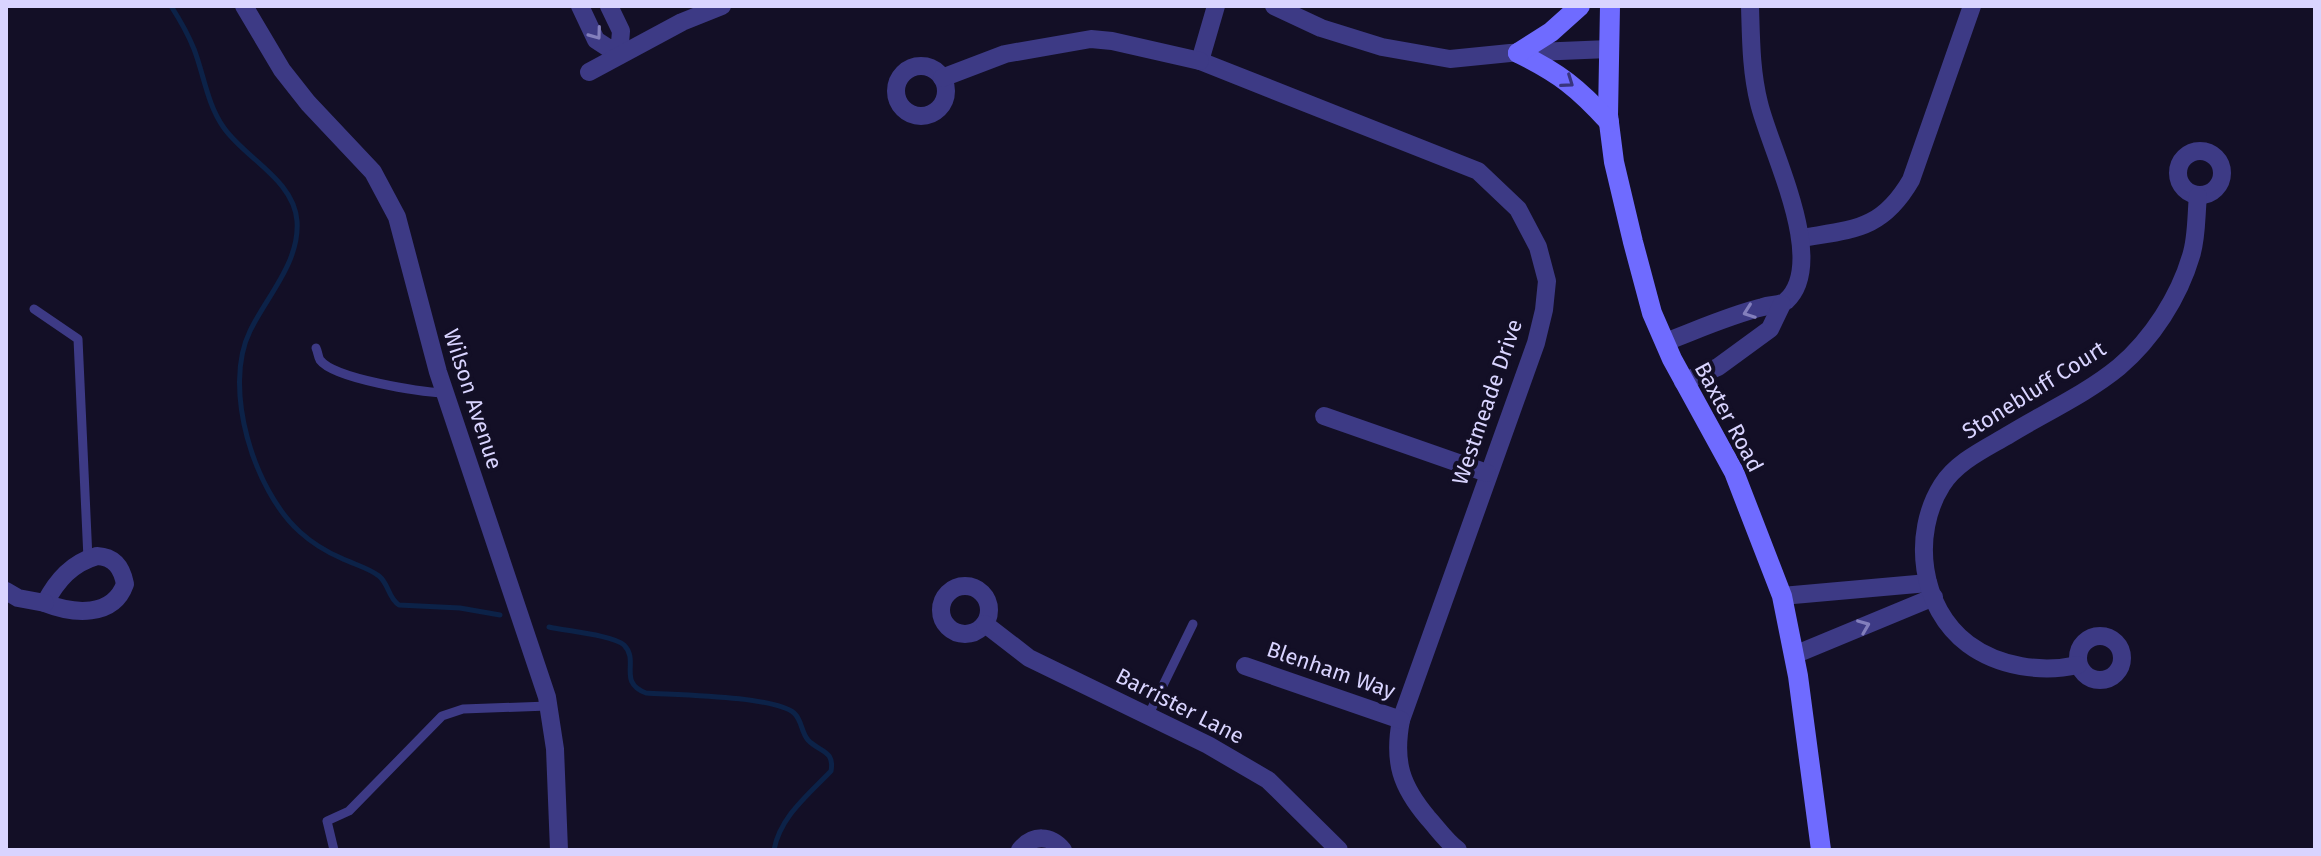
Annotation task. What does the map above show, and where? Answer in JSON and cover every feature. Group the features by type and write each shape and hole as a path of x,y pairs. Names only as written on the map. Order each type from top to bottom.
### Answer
{"main road":[{"path":"1518,53 1551,32 1580,6"},
{"name":"Baxter Road","path":"1610,6 1609,122 1614,162 1633,242 1652,313 1683,382 1734,472 1782,596 1794,655 1821,850"},
{"path":"1518,53 1544,65 1578,89 1609,122"}],"street":[{"name":"Wilson Avenue","path":"244,6 282,70 308,103 373,172 397,217 424,328 548,706 555,749 559,850"},
{"path":"580,6 596,40 619,55"},
{"path":"609,6 621,31 619,55"},
{"path":"589,72 682,22 722,6"},
{"path":"1200,61 1216,6"},
{"path":"1274,6 1321,28 1382,47 1450,59 1609,49"},
{"path":"1683,382 1718,367 1770,329 1782,304 1789,298 1802,267 1802,238 1758,101 1752,63 1750,6"},
{"path":"1802,238 1874,222 1899,201 1911,180 1972,6"},
{"name":"Westmeade Drive","path":"942,78 1005,54 1091,39 1200,61 1478,171 1518,209 1538,247 1547,281 1544,310 1536,343 1401,720 1396,747 1404,784 1413,800 1458,850"},
{"name":"Stonebluff Court","path":"2078,665 2052,670 2020,666 1992,657 1968,644 1948,624 1931,590 1924,559 1924,534 1933,501 1945,481 1962,464 2108,375 2145,340 2179,287 2192,253 2198,196"},
{"path":"1665,342 1762,307 1782,304"},
{"path":"1324,416 1487,473"},
{"path":"6,591 18,598 66,610 100,610 114,603 125,584 123,573 117,563 108,557 88,559 74,566 57,582 45,603"},
{"path":"1782,596 1931,590"},
{"path":"1794,655 1931,590"},
{"name":"Barrister Lane","path":"985,624 1029,658 1208,745 1268,780 1339,850"},
{"name":"Blenham Way","path":"1245,666 1401,720"},
{"path":"1020,850 1025,844 1040,838 1055,841 1063,850"}],"lane":[{"path":"34,309 78,339 88,559"},
{"path":"316,348 320,360 335,371 416,391 445,393"},
{"path":"1148,716 1193,624"},
{"path":"334,850 327,821 349,811 442,716 463,709 548,706"}],"waterway":[{"path":"171,6 194,49 218,119 233,139 278,182 294,207 297,221 297,236 288,265 250,331 242,354 241,409 247,438 269,491 283,514 300,532 325,550 379,576 399,605 460,608 500,615"},
{"path":"549,627 600,636 624,645 630,658 633,683 646,693 747,700 783,707 794,713 808,740 831,759 831,771 789,817 774,850"}]}
